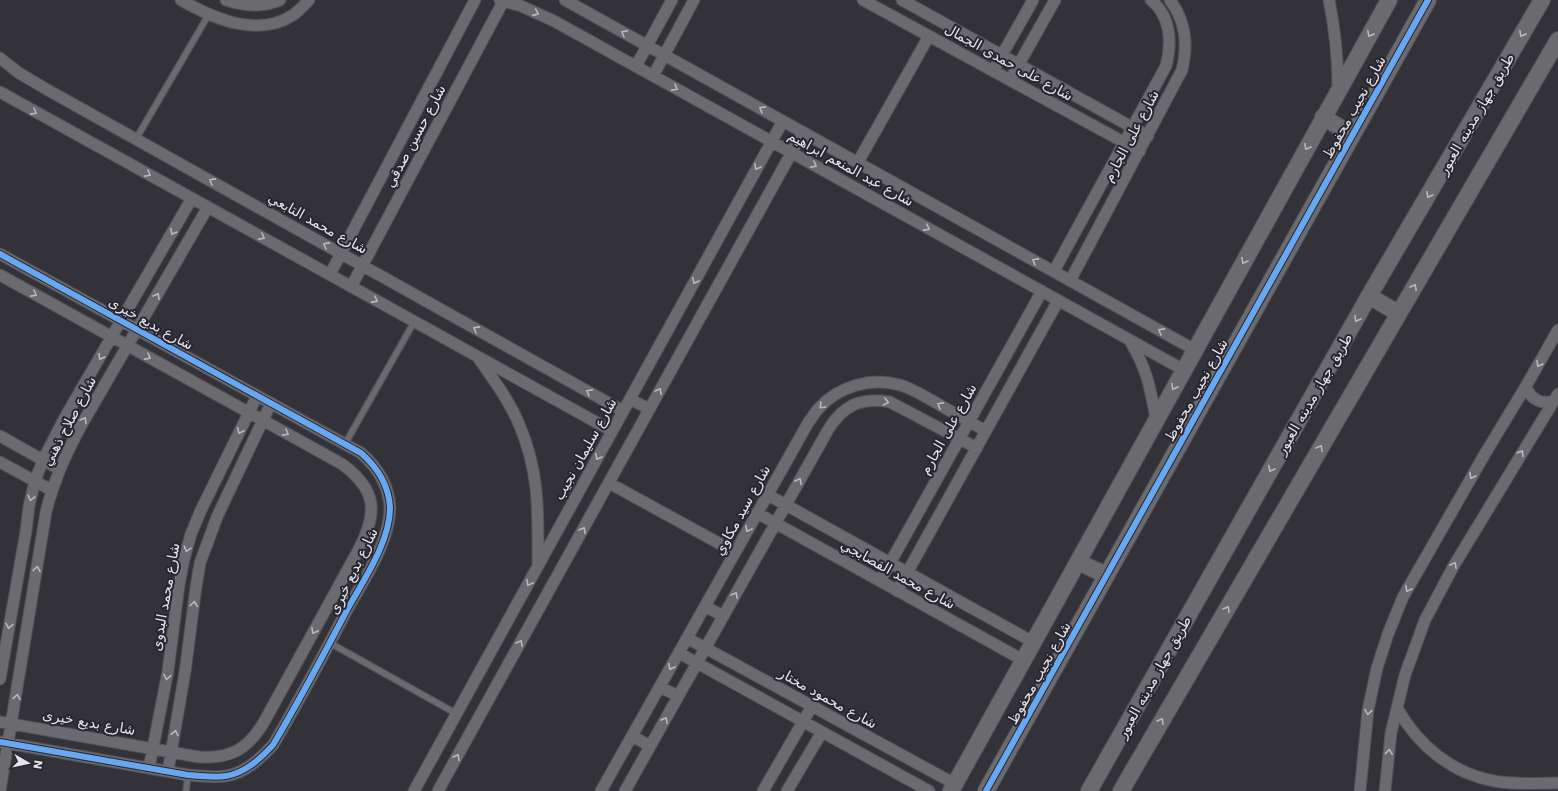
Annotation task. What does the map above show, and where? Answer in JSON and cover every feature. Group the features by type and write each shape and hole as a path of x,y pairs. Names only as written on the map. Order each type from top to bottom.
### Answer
{"street":[{"path":"181,0 209,14 239,24 255,26 275,24 294,14 309,0"},
{"path":"226,0 256,6 272,4 280,0"},
{"name":"شارع حسين صدقي","path":"330,274 475,0"},
{"name":"شارع حسين صدقي","path":"351,287 502,0"},
{"name":"شارع عبد المنعم ابراهيم","path":"502,0 537,13 636,66 1184,370"},
{"name":"شارع عبد المنعم ابراهيم","path":"565,0 1195,350"},
{"path":"636,66 672,0"},
{"path":"653,76 694,0"},
{"name":"شارع على حمدى الجمال","path":"902,0 1148,136"},
{"path":"993,71 1033,0"},
{"path":"1010,80 1055,0"},
{"name":"شارع على الجارم","path":"1054,272 1166,66 1170,42 1168,28 1162,14 1150,0"},
{"name":"شارع على الجارم","path":"1070,281 1182,70 1186,43 1184,26 1178,10 1170,0"},
{"path":"1329,0 1335,27 1338,58 1338,91"},
{"name":"شارع نجيب محفوظ","path":"953,788 1389,0"},
{"name":"شارع نجيب محفوظ","path":"986,791 1428,0"},
{"name":"طريق جهاز مدينه العبور","path":"1089,791 1370,296 1542,0"},
{"name":"شارع على حمدى الجمال","path":"867,1 1140,151"},
{"path":"858,162 929,36"},
{"name":"طريق جهاز مدينه العبور","path":"1121,791 1558,40"},
{"path":"1170,42 1186,43"},
{"name":"شارع محمد التابعي","path":"0,58 46,89 623,411"},
{"path":"0,92 612,431"},
{"path":"1323,117 1352,135"},
{"name":"شارع سليمان نجيب","path":"414,791 783,121"},
{"path":"438,791 803,132"},
{"name":"شارع صلاح ذهني","path":"0,679 26,532 29,506 35,482 43,460 64,419 192,198"},
{"name":"شارع صلاح ذهني","path":"0,791 4,743 12,724 46,512 51,490 59,469 82,424 129,346 208,207"},
{"name":"شارع بديع خيرى","path":"0,254 361,453 371,462 381,476 387,491 390,508 388,524 376,556 330,643 273,745 260,759 244,770 226,776 210,777 188,775 4,743"},
{"name":"شارع بديع خيرى","path":"0,275 342,464 356,474 366,487 371,503 371,519 366,535 359,549 257,734 249,743 238,751 225,756 212,758 199,757 172,751 0,722"},
{"name":"شارع على الجارم","path":"880,582 1042,291"},
{"path":"1370,296 1398,313"},
{"path":"897,591 1058,301"},
{"path":"1360,791 1368,710 1377,668 1388,634 1403,597 1441,529 1558,330"},
{"path":"1129,340 1145,369 1150,385 1156,420"},
{"path":"477,356 505,398 519,423 528,449 535,477 538,505 538,566"},
{"name":"شارع سيد مكاوي","path":"601,791 757,513 818,408 832,396 847,387 864,383 882,382 901,385 917,392 986,431"},
{"path":"1526,386 1530,395 1536,401 1545,403 1556,398"},
{"name":"شارع محمد البدوى","path":"149,768 168,671 179,585 188,546 201,510 257,396"},
{"path":"1385,791 1391,733 1396,708 1405,675 1425,620 1453,567 1556,398"},
{"path":"630,399 649,410"},
{"path":"625,791 833,420 841,412 861,401 876,400 890,402 977,448"},
{"name":"شارع محمد البدوى","path":"168,771 185,672 200,563 216,517 271,403"},
{"path":"0,436 59,469"},
{"path":"0,462 51,490"},
{"path":"608,483 735,552"},
{"name":"شارع محمد القصابجي","path":"768,495 1033,642"},
{"name":"شارع محمد القصابجي","path":"757,513 1023,660"},
{"path":"1078,562 1106,575"},
{"path":"705,606 723,616"},
{"name":"شارع محمود مختار","path":"687,638 812,706 953,788"},
{"path":"679,653 929,791"},
{"path":"660,687 678,696"},
{"path":"763,791 812,706"},
{"path":"1396,708 1417,738 1430,750 1460,770 1494,781 1512,783 1558,782"},
{"path":"787,791 822,732"},
{"path":"1122,734 1145,748"},
{"path":"632,736 650,746"}],"lane":[{"path":"136,139 209,14"},
{"path":"345,444 414,322"},
{"path":"330,643 457,714"},
{"path":"186,791 188,775"}],"cycle path":[{"path":"986,791 1428,0"},
{"path":"0,254 361,453 377,470 385,484 390,508 389,521 381,548 302,695 273,745 246,769 221,777 188,775 0,742"}]}
